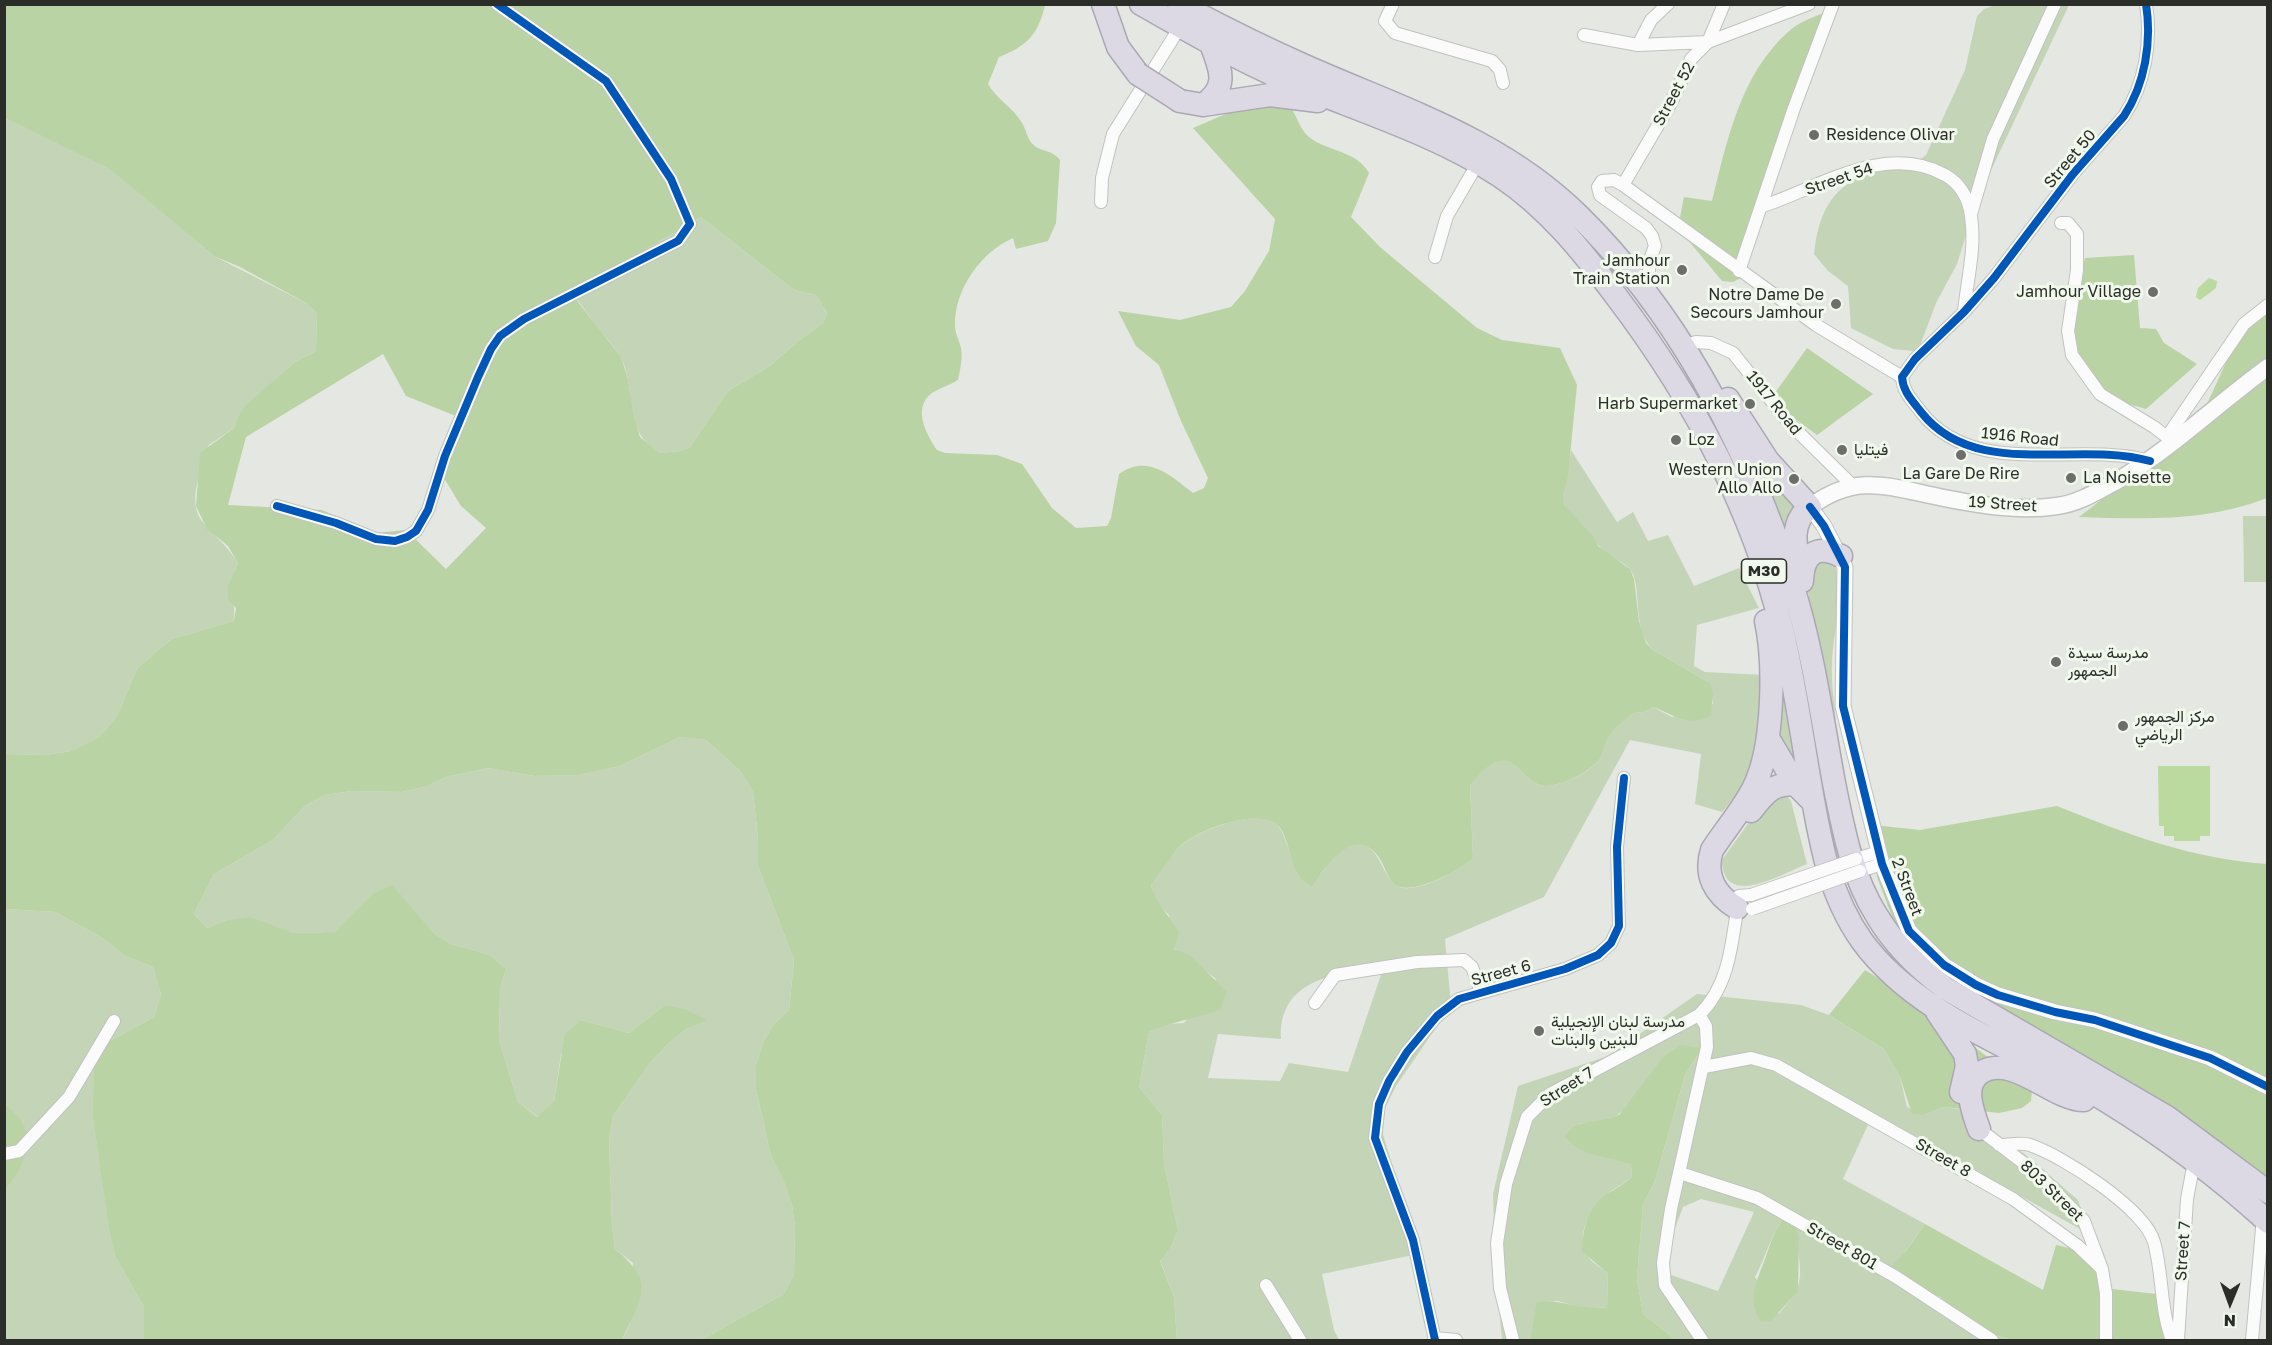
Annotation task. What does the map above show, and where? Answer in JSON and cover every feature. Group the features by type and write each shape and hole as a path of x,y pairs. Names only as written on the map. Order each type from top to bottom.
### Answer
{"highway":[{"name":"M30","path":"1141,4 1179,16 1433,119 1492,148 1536,178 1568,205 1649,298 1690,353 1766,512 1793,589 1810,659 1845,835 1866,897 1899,948 1946,988 2158,1111 2268,1192"},
{"path":"1105,9 1118,47 1138,74 1180,101 1203,105 1256,95 1316,101 1337,99"},
{"name":"M30","path":"1179,16 1211,44 1286,80 1414,132 1478,163 1536,203 1589,258 1673,374 1713,444 1743,511 1781,626 1823,858 1832,886 1863,942 1892,974 1933,1005 2105,1101 2194,1162 2265,1220"},
{"path":"1203,105 1215,96 1220,84 1220,70 1211,44"},
{"path":"1690,353 1730,402 1768,461 1810,507 1800,515 1796,529 1796,549 1802,579 1810,659"},
{"path":"1743,511 1744,542 1764,608 1769,637 1768,738 1753,789 1709,858 1714,886 1724,899 1745,902"},
{"path":"1802,579 1805,560 1813,553 1827,551 1841,556"},
{"path":"1768,738 1796,785 1813,802"},
{"path":"1745,902 1728,889 1721,879 1718,866 1722,852 1765,792 1781,784 1796,785"},
{"path":"1933,1005 1965,1054 1967,1066 1961,1100 1965,1114 1978,1129"},
{"path":"1978,1129 1971,1105 1970,1089 1976,1077 1993,1068 2017,1072 2080,1100 2105,1101"}],"main road":[{"name":"19 Street","path":"1810,507 1829,494 1853,486 1869,484 1894,486 1968,503 2017,508 2057,506 2085,499 2150,461 2171,440 2265,369"}],"street":[{"path":"277,506 336,523 376,539 395,541 407,537 416,531 428,510 445,456 490,349 500,336 524,319 629,268 678,241 686,234 690,224 671,179 615,91 595,72 534,33 497,4"},
{"path":"1393,4 1385,21 1395,33 1492,61 1500,70 1503,83"},
{"path":"1638,45 1651,20 1668,4"},
{"name":"Street 52","path":"1623,185 1671,103 1691,59 1708,42 1724,4"},
{"path":"1584,35 1638,45 1708,42 1809,4"},
{"path":"1739,271 1794,108 1833,4"},
{"path":"1971,215 1993,139 2055,4"},
{"name":"Street 50","path":"1964,312 2131,106 2148,44 2146,4"},
{"path":"1101,202 1102,178 1113,134 1179,16"},
{"name":"Street 54","path":"1762,206 1867,167 1904,161 1917,163 1949,177 1964,194 1971,215 1972,245 1964,312"},
{"path":"1435,257 1447,216 1478,163"},
{"path":"1649,298 1649,262 1655,246 1650,231 1607,202 1598,190 1598,185 1606,180 1617,181 1739,271 1845,344 1902,377 1915,358 1964,312"},
{"path":"2061,223 2068,223 2077,234 2077,270 2068,331 2072,355 2100,394 2171,440 2244,324 2268,305"},
{"path":"1617,260 1649,262"},
{"name":"1917 Road","path":"1690,353 1696,342 1711,343 1733,353 1790,424 1853,486"},
{"name":"1916 Road","path":"1902,377 1906,394 1927,420 1947,436 1962,442 1981,448 2029,455 2122,454 2150,461"},
{"name":"2 Street","path":"1810,507 1841,556 1846,578 1841,666 1843,706 1880,858 1909,931 1944,965 1976,985 1998,995 2055,1012 2095,1020 2210,1058 2268,1087"},
{"name":"Street 6","path":"1435,1340 1413,1240 1377,1146 1376,1123 1379,1104 1389,1081 1426,1029 1459,999 1565,969 1598,955 1611,943 1619,926 1617,848 1624,778"},
{"path":"1745,902 1880,858"},
{"name":"Street 7","path":"1512,1341 1500,1288 1497,1243 1506,1184 1527,1117 1550,1094 1699,1016 1711,1003 1723,981 1745,902"},
{"path":"1315,1003 1335,975 1417,962 1464,960 1472,967 1481,992"},
{"path":"1699,1016 1706,1026 1704,1067 1696,1092 1665,1240 1664,1275 1671,1296 1702,1341"},
{"path":"4,1154 19,1151 69,1097 114,1021"},
{"name":"Street 8","path":"1704,1067 1751,1058 1776,1065 2013,1199 2078,1246 2102,1269"},
{"name":"803 Street","path":"1978,1129 2038,1174 2084,1221 2102,1269"},
{"path":"1999,1145 2029,1145 2091,1177 2146,1224 2154,1241 2167,1327 2172,1341"},
{"name":"Street 7","path":"2178,1341 2187,1199 2194,1162"},
{"name":"Street 801","path":"1680,1173 1757,1198 1896,1277 1992,1341"},
{"path":"2252,1341 2265,1220"},
{"path":"2102,1269 2106,1293 2106,1341"},
{"path":"1266,1285 1300,1341"},
{"path":"1435,1340 1456,1341"}],"shaded area":[{"path":"5,5 1045,5 1035,32 1024,44 999,57 988,84 1019,118 1033,145 1052,153 1060,160 1056,223 1048,241 1016,249 1013,238 1001,244 980,263 964,286 956,312 955,329 962,356 958,380 932,393 923,406 925,429 937,450 945,453 997,455 1022,464 1052,508 1076,528 1107,526 1111,518 1119,474 1130,468 1140,466 1159,470 1177,480 1193,493 1204,488 1208,478 1181,421 1159,365 1136,346 1118,311 1180,320 1231,307 1245,291 1269,251 1275,219 1193,128 1235,110 1289,105 1309,137 1349,155 1363,165 1369,173 1351,217 1380,247 1477,328 1502,340 1560,348 1577,385 1568,476 1563,495 1564,505 1594,537 1598,546 1630,569 1634,579 1639,621 1646,643 1653,650 1710,683 1713,693 1711,715 1696,721 1682,719 1653,707 1644,712 1634,713 1611,734 1600,758 1594,765 1575,777 1553,785 1536,784 1514,765 1506,761 1497,762 1485,769 1470,785 1473,858 1435,881 1411,888 1394,884 1378,856 1369,847 1359,845 1350,846 1341,852 1312,886 1299,875 1284,835 1272,821 1245,819 1229,823 1198,834 1178,848 1151,885 1153,892 1179,932 1174,949 1190,955 1227,992 1220,1010 1149,1032 1139,1087 1162,1115 1164,1163 1178,1231 1171,1247 1160,1261 1174,1297 1177,1340 701,1340 784,1294 794,1274 795,1227 792,1205 784,1181 771,1156 756,1089 756,1065 763,1043 773,1025 789,1010 794,960 758,866 758,838 753,792 741,772 706,740 680,737 620,766 579,775 534,776 488,768 446,777 425,787 401,792 351,791 325,795 305,806 273,840 214,874 194,914 207,928 227,920 251,917 293,933 335,932 374,893 392,885 435,934 451,944 490,955 506,969 500,989 499,1040 518,1102 537,1117 554,1101 565,1034 581,1020 629,1033 665,1005 687,1010 707,1020 685,1030 669,1043 650,1063 613,1116 609,1140 615,1249 637,1272 641,1282 639,1302 622,1340 144,1340 144,1307 115,1256 109,1227 93,1119 94,1062 110,1041 154,1017 161,994 153,967 123,955 103,938 55,912 5,909 5,754 45,755 71,751 99,737 116,718 137,669 158,650 172,639 234,621 236,608 228,599 228,586 238,563 228,546 207,529 196,506 200,453 234,428 238,416 246,405 295,362 316,351 317,313 306,303 240,267 214,256 110,169 5,118","holes":["701,217 794,290 816,295 827,313 823,323 770,366 728,391 690,447 681,451 659,453 640,437 621,357 571,293","383,354 406,396 456,416 450,428 441,473 461,506 486,528 446,569 406,530 375,533 322,510 228,505 246,437"]},
{"path":"1995,5 2069,5 1977,200 1957,264 1936,303 1921,343 1914,351 1893,349 1851,328 1848,286 1828,271 1814,254 1820,222 1834,197 1855,179 1886,168 1912,163 1926,155 1965,70 1977,16 1984,9"},
{"path":"1829,11 1743,277 1733,282 1722,281 1678,228 1684,197 1712,201 1730,132 1758,68 1792,28"},
{"path":"5,118 110,168 214,256 306,303 317,313 316,351 295,362 246,406 238,416 234,428 209,445 197,483 195,503 197,513 238,563 233,577 234,621 172,639 137,669 116,718 99,737 71,751 45,755 5,754"},
{"path":"701,217 794,290 816,295 827,313 823,323 770,366 728,391 690,447 681,451 659,453 647,444 635,422 629,384 621,358 571,293"},
{"path":"2134,255 2140,328 2156,329 2164,343 2197,364 2146,409 2125,403 2106,392 2079,356 2073,322 2085,258"},
{"path":"2209,278 2217,281 2216,288 2200,300 2196,297 2198,288"},
{"path":"2267,305 2267,498 2244,506 2198,515 2151,518 2079,517 2131,477 2198,416 2208,402 2232,349"},
{"path":"1807,348 1873,394 1817,435 1770,400"},
{"path":"1571,450 1617,522 1633,512 1648,541 1668,535 1694,586 1739,568 1759,608 1697,625 1694,666 1705,672 1764,675 1755,748 1744,781 1722,812 1695,804 1701,754 1630,740 1544,897 1445,939 1451,1006 1396,1086 1385,1108 1383,1134 1418,1254 1322,1274 1334,1330 1339,1340 1177,1340 1174,1297 1160,1260 1171,1247 1178,1231 1164,1163 1162,1115 1139,1087 1149,1032 1165,1024 1184,1023 1216,979 1191,958 1173,948 1169,915 1156,902 1151,885 1178,848 1197,835 1224,824 1253,818 1265,819 1278,825 1297,873 1318,877 1339,851 1347,846 1358,844 1372,851 1391,881 1397,886 1414,888 1448,875 1473,858 1470,784 1485,769 1497,762 1506,761 1536,784 1546,786 1568,781 1594,765 1600,758 1611,734 1634,713 1644,712 1653,707 1672,717 1713,704 1710,683 1653,650 1646,641 1639,618 1636,585 1629,568 1606,553 1564,505 1564,487","holes":["1376,963 1382,972 1348,1072 1289,1063 1280,1081 1208,1078 1218,1034 1281,1039 1282,1019 1298,992 1326,977"]},
{"path":"1751,450 1797,507 1788,541"},
{"path":"2243,516 2267,516 2267,582 2244,582"},
{"path":"1814,558 1834,564 1839,587 1832,670 1836,720 1822,667 1807,587"},
{"path":"1769,610 1799,780 1777,746"},
{"path":"680,737 706,740 741,772 753,792 758,838 758,866 794,960 789,1010 773,1025 763,1043 756,1065 756,1089 771,1156 784,1180 792,1205 795,1227 794,1274 784,1294 701,1340 622,1340 630,1323 633,1263 615,1249 612,1227 609,1140 613,1116 650,1063 669,1043 685,1030 706,1020 665,1005 629,1033 581,1020 561,1055 554,1101 538,1117 518,1102 499,1040 500,989 506,969 490,955 451,944 435,934 392,886 335,932 293,933 275,927 227,920 207,928 194,914 214,874 273,840 305,806 325,795 351,791 401,792 425,787 446,777 488,768 534,776 579,775 620,766"},
{"path":"2158,766 2210,766 2210,836 2200,836 2200,841 2174,841 2174,836 2164,836 2164,826 2159,826"},
{"path":"1769,794 1785,794 1791,801 1807,864 1755,884 1742,886 1732,883 1725,875 1722,860"},
{"path":"2057,806 2185,851 2267,864 2267,1188 1963,1000 1895,925 1877,877 1873,825 1920,830"},
{"path":"5,909 55,912 103,938 123,955 153,967 161,994 154,1017 110,1041 93,1119 115,1256 144,1307 144,1340 5,1340 5,1189 23,1124 5,1103"},
{"path":"1865,970 1908,998 2032,1089 2031,1101 2022,1108 1999,1113 1943,1107 1924,1115 1912,1114 1900,1077 1884,1049 1829,1015"},
{"path":"1697,994 1801,1005 1829,1015 1884,1049 1900,1077 1907,1107 1924,1115 1943,1107 1965,1110 2027,1156 2078,1200 2089,1234 1873,1114 1843,1179 1925,1224 1900,1259 1923,1288 1998,1336 2013,1340 1676,1340 1643,1314 1637,1279 1643,1204 1655,1181 1685,1075 1702,1048 1656,1068 1629,1106 1612,1119 1578,1124 1621,1161 1631,1165 1632,1177 1599,1202 1585,1225 1583,1234 1585,1251 1590,1259 1608,1274 1607,1307 1586,1309 1558,1301 1538,1302 1530,1340 1502,1340 1495,1263 1493,1194 1518,1086 1608,1056","holes":["1701,1199 1754,1212 1718,1291 1659,1271 1683,1207","1782,1220 1799,1238 1800,1277 1795,1292 1779,1314 1755,1277"]},
{"path":"1681,1045 1702,1048 1685,1075 1655,1181 1643,1204 1637,1279 1643,1314 1676,1340 1530,1340 1537,1302 1555,1302 1589,1308 1607,1307 1608,1274 1582,1251 1584,1234 1595,1205 1632,1177 1631,1165 1579,1149 1565,1137 1570,1130 1582,1123 1620,1114 1663,1057"},
{"path":"5,1103 22,1121 27,1141 20,1168 5,1189"},
{"path":"1782,1220 1796,1228 1799,1238 1798,1291 1771,1321 1761,1322 1754,1306 1754,1290 1770,1244"},
{"path":"1925,1224 2043,1290 2056,1245 2092,1253 2112,1289 2165,1295 2173,1340 2013,1340 1998,1336 1954,1310 1940,1297 1893,1276 1891,1267 1906,1251"}],"cycle path":[{"path":"277,506 336,523 376,539 395,541 416,531 428,510 445,456 478,377 500,336 524,319 678,241 690,224 671,179 606,81 497,4"},
{"path":"2146,4 2148,33 2145,62 2137,90 2124,116 2073,174 1994,278 1964,312 1915,359 1902,377 1906,392 1921,412 1943,433 1969,446 2029,455 2091,454 2150,461"},
{"path":"1810,507 1824,526 1845,567 1843,706 1882,864 1909,931 1944,965 1976,985 1998,995 2055,1012 2095,1020 2210,1058 2268,1087"},
{"path":"1435,1340 1413,1240 1375,1138 1379,1104 1389,1081 1407,1052 1437,1016 1459,999 1565,969 1598,955 1611,943 1619,926 1617,847 1624,778"}],"place":[{"name":"Residence Olivar","path":"1814,135"},
{"name":"Jamhour Train Station","path":"1682,270"},
{"name":"Jamhour Village","path":"2153,292"},
{"name":"Notre Dame De Secours Jamhour","path":"1836,304"},
{"name":"Harb Supermarket","path":"1750,404"},
{"name":"Loz","path":"1676,440"},
{"name":"فيتليا","path":"1842,450"},
{"name":"La Gare De Rire","path":"1961,455"},
{"name":"La Noisette","path":"2071,478"},
{"name":"Western Union Allo Allo","path":"1794,479"},
{"name":"مدرسة سيدة الجمهور","path":"2056,662"},
{"name":"مركز الجمهور الرياضي","path":"2123,726"},
{"name":"مدرسة لبنان الإنجيلية للبنين والبنات","path":"1539,1031"}]}
